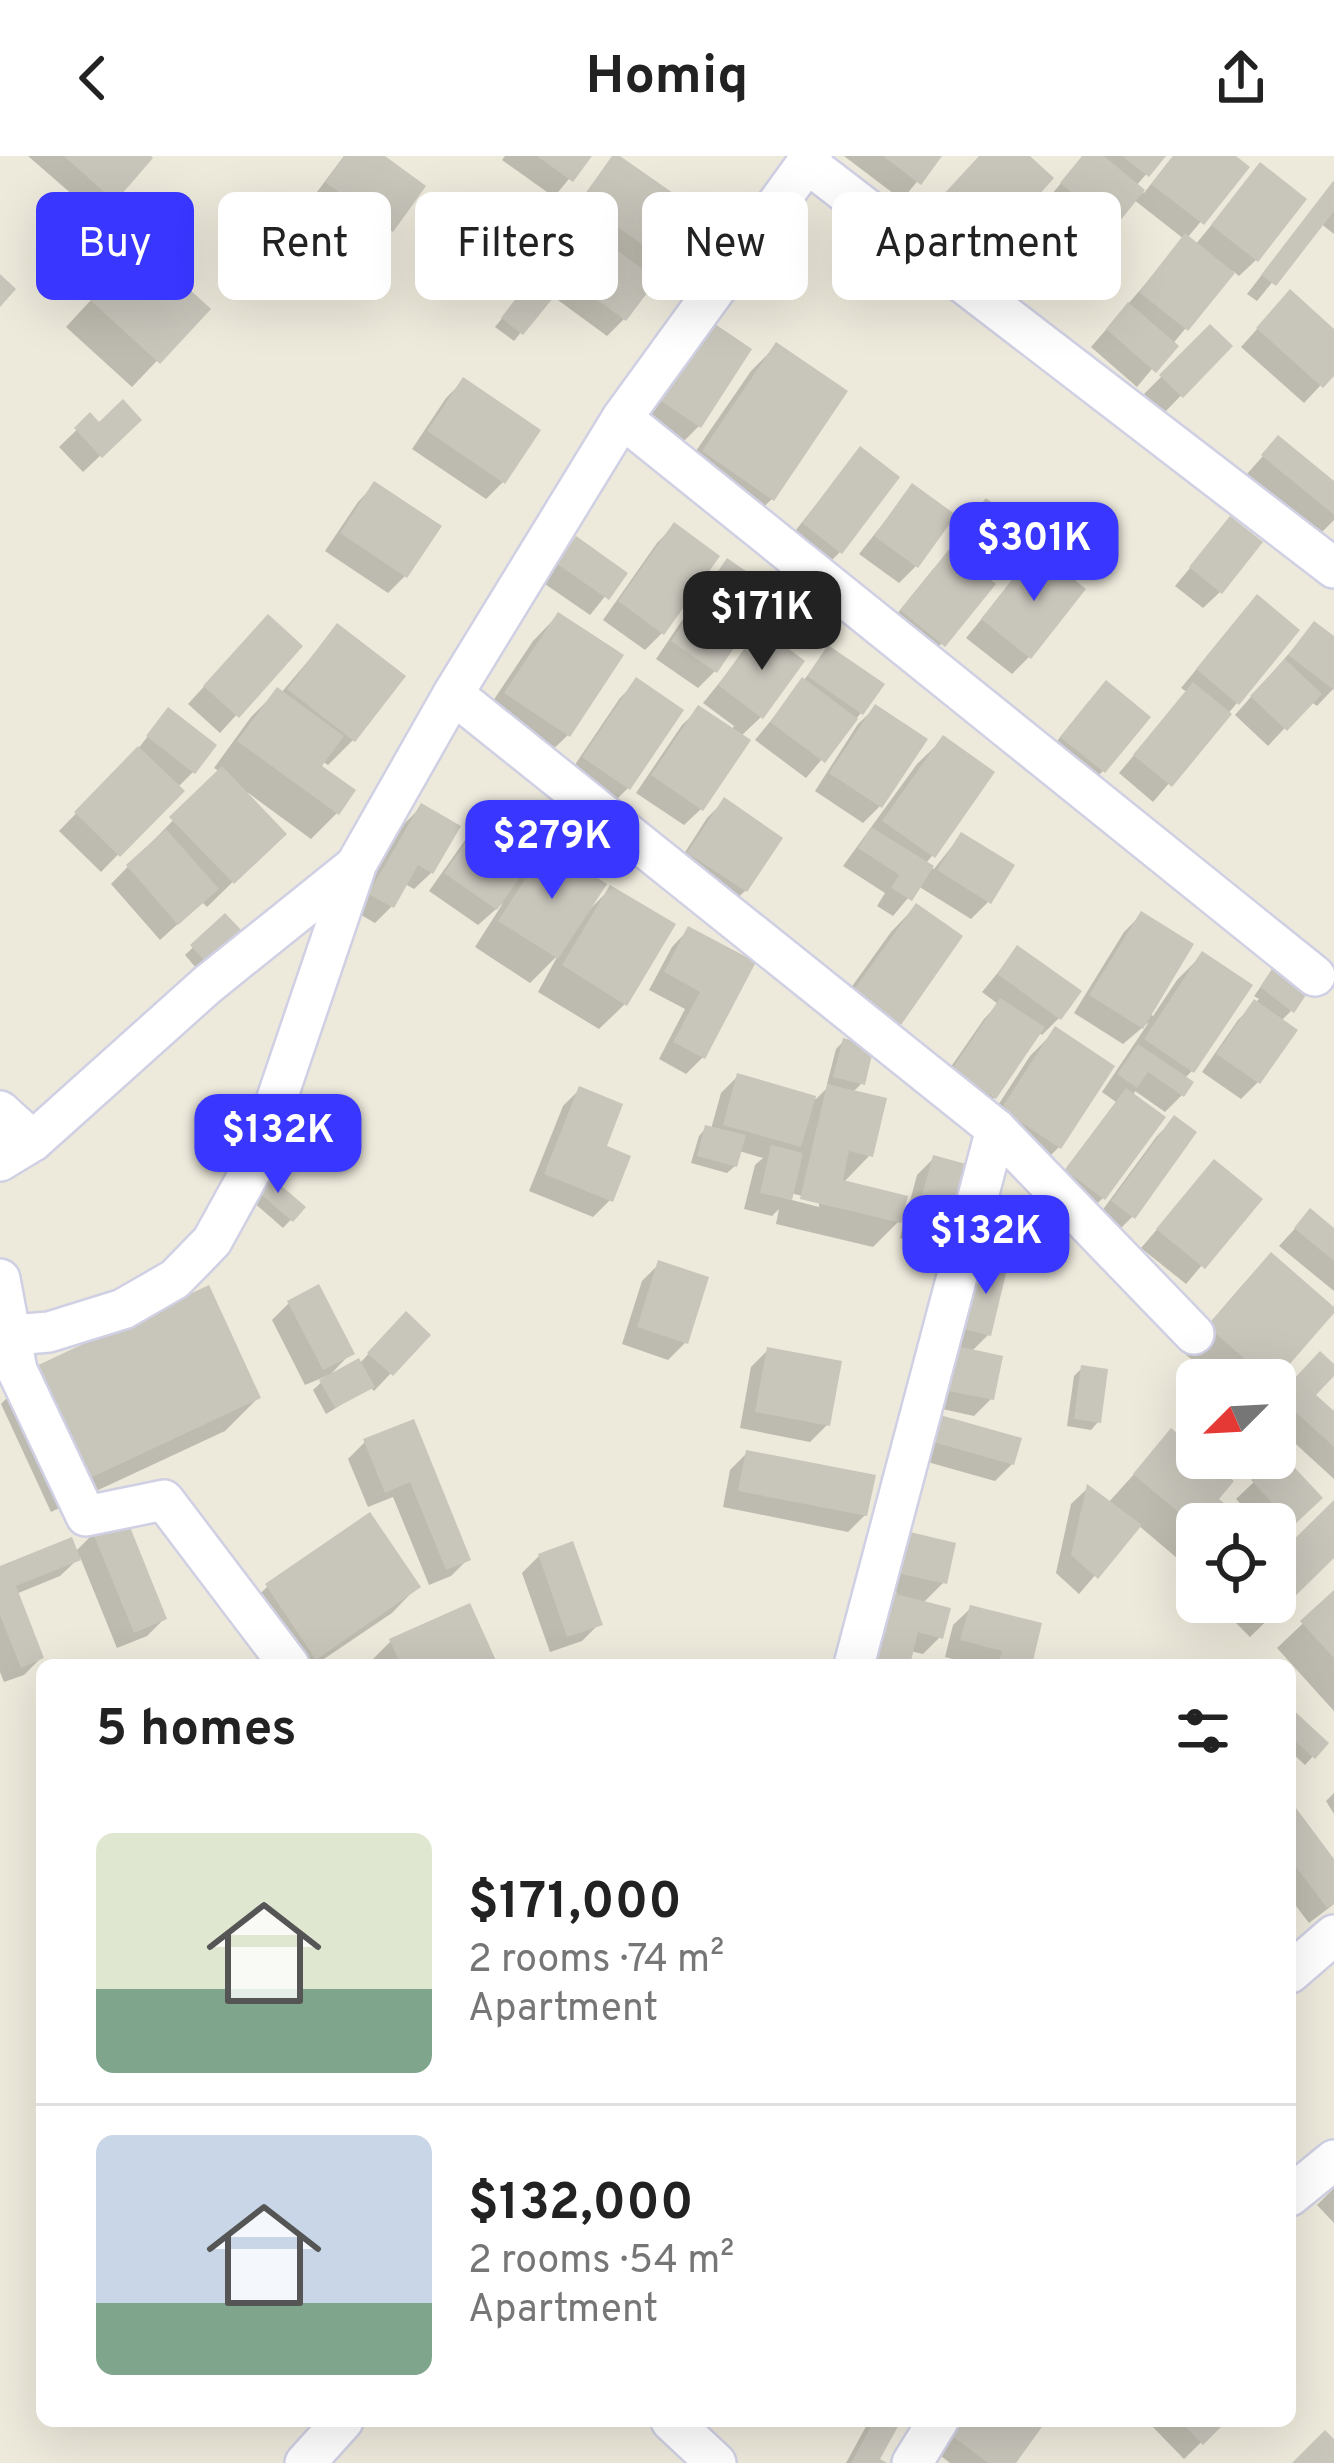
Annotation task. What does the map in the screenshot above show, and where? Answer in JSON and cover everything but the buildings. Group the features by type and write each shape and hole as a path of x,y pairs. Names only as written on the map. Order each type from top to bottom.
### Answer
{"street":[{"path":"0,1111 16,1151 207,985 349,874 622,418 809,160 1334,568"},
{"path":"622,418 1315,976"},
{"path":"453,694 996,1129 1194,1334"},
{"path":"13,1335 49,1332 123,1309 175,1279 212,1241 255,1163 357,862"},
{"path":"856,1659 996,1129"},
{"path":"0,1279 17,1370 86,1516 164,1500 284,1659"},
{"path":"1296,1968 1334,1935"},
{"path":"1296,2191 1334,2160"},
{"path":"305,2463 338,2427"},
{"path":"677,2427 716,2463"},
{"path":"912,2463 934,2427"}]}
